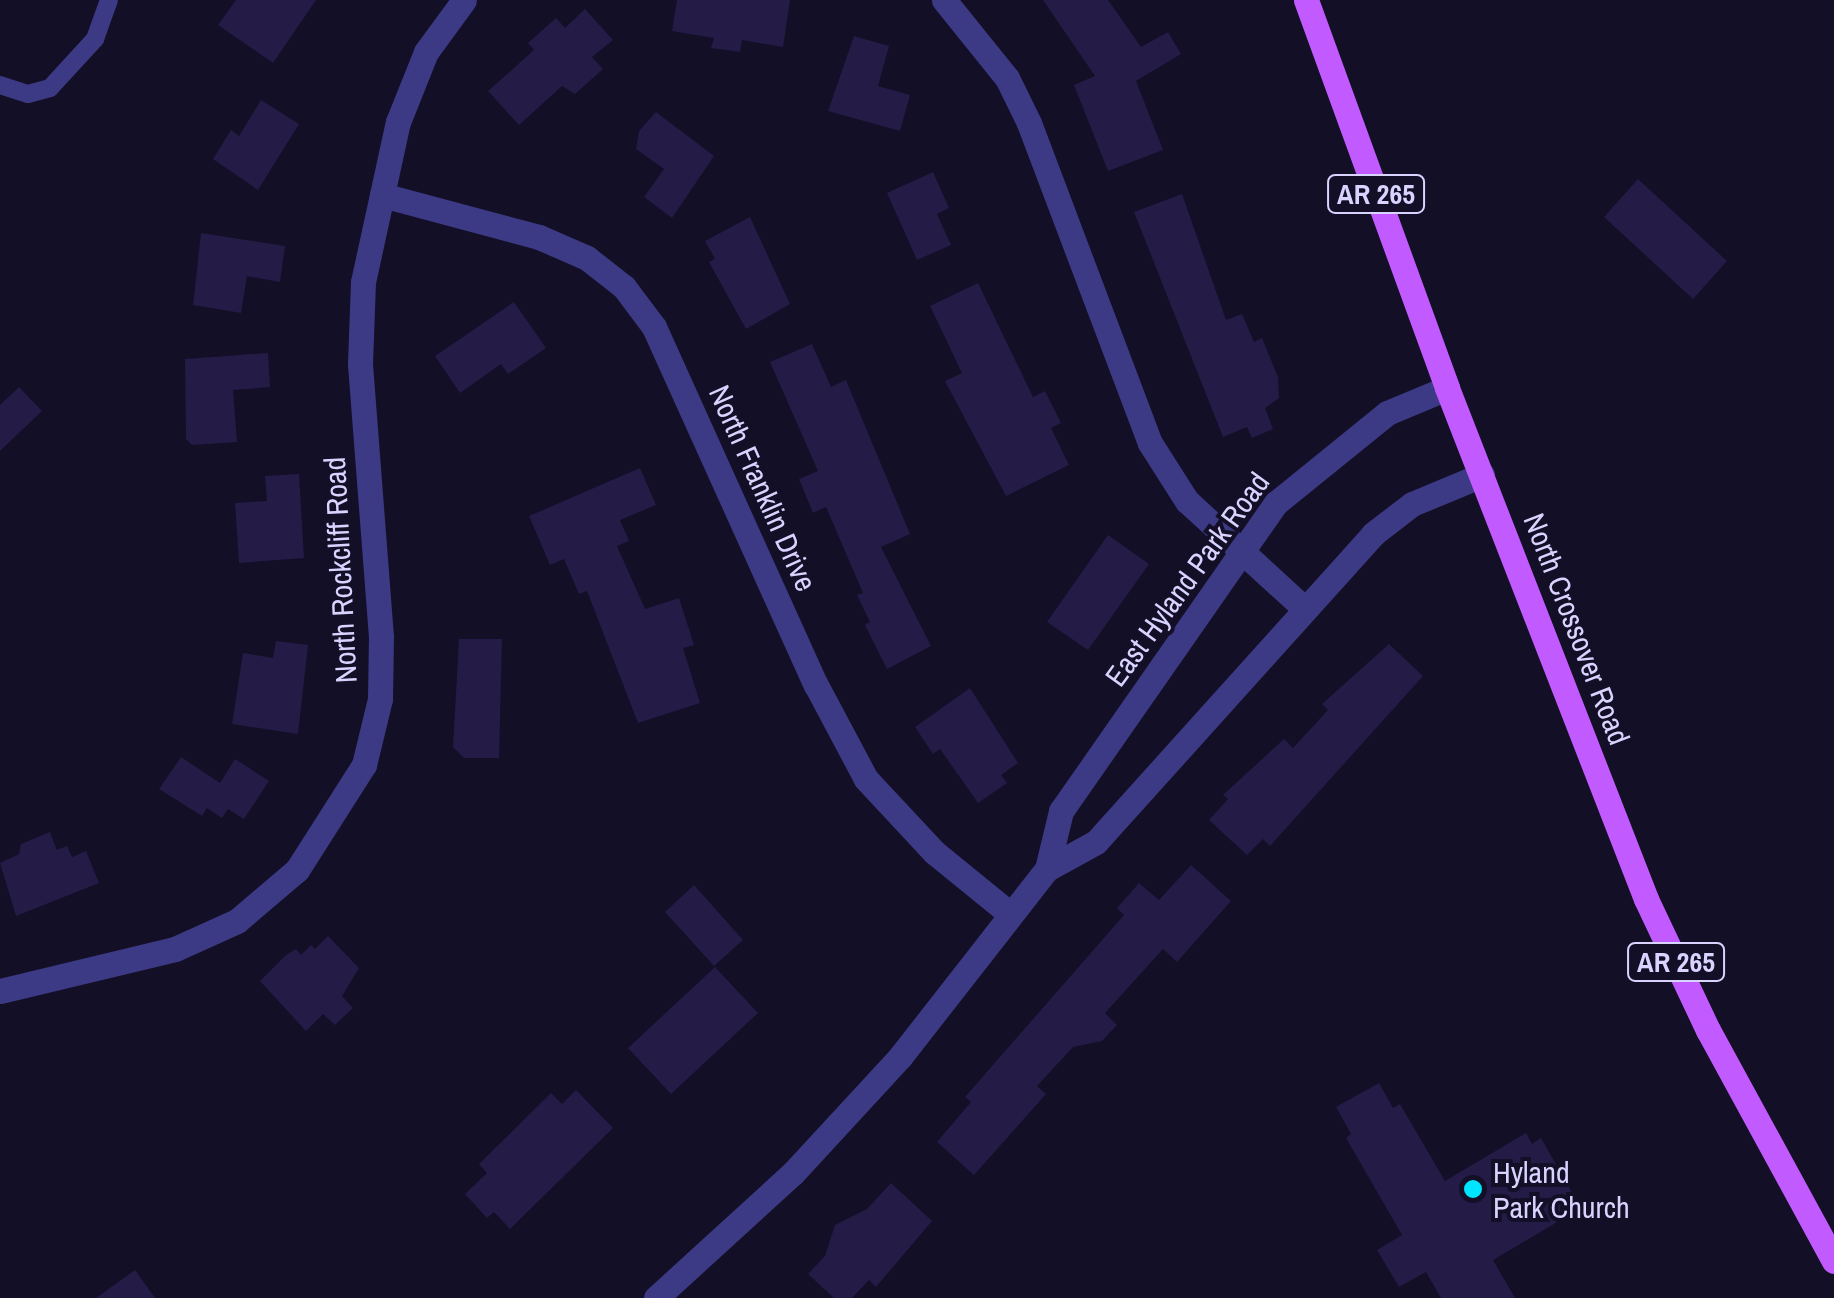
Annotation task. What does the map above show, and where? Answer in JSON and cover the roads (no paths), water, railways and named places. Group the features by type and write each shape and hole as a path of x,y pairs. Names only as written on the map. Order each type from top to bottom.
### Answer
{"main road":[{"name":"North Crossover Road","path":"1306,0 1446,388 1646,899 1708,1030 1834,1261"}],"street":[{"name":"North Rockcliff Road","path":"0,991 175,949 237,921 296,870 364,765 380,699 381,638 360,364 363,282 398,122 426,52 464,0"},
{"path":"944,0 1007,78 1029,123 1150,443 1187,500 1305,609"},
{"name":"North Franklin Drive","path":"382,196 539,237 586,258 624,288 654,327 816,685 866,779 934,852 1008,913"},
{"name":"East Hyland Park Road","path":"1048,869 1061,811 1276,503 1332,452 1387,413 1446,388"},
{"name":"East Hyland Park Road","path":"656,1298 793,1172 900,1056 1008,913 1048,869 1096,842 1372,534 1412,504 1482,475"}],"lane":[{"path":"0,86 28,94 50,88 95,39 110,0"}],"place":[{"name":"Hyland Park Church","path":"1473,1189"}]}
